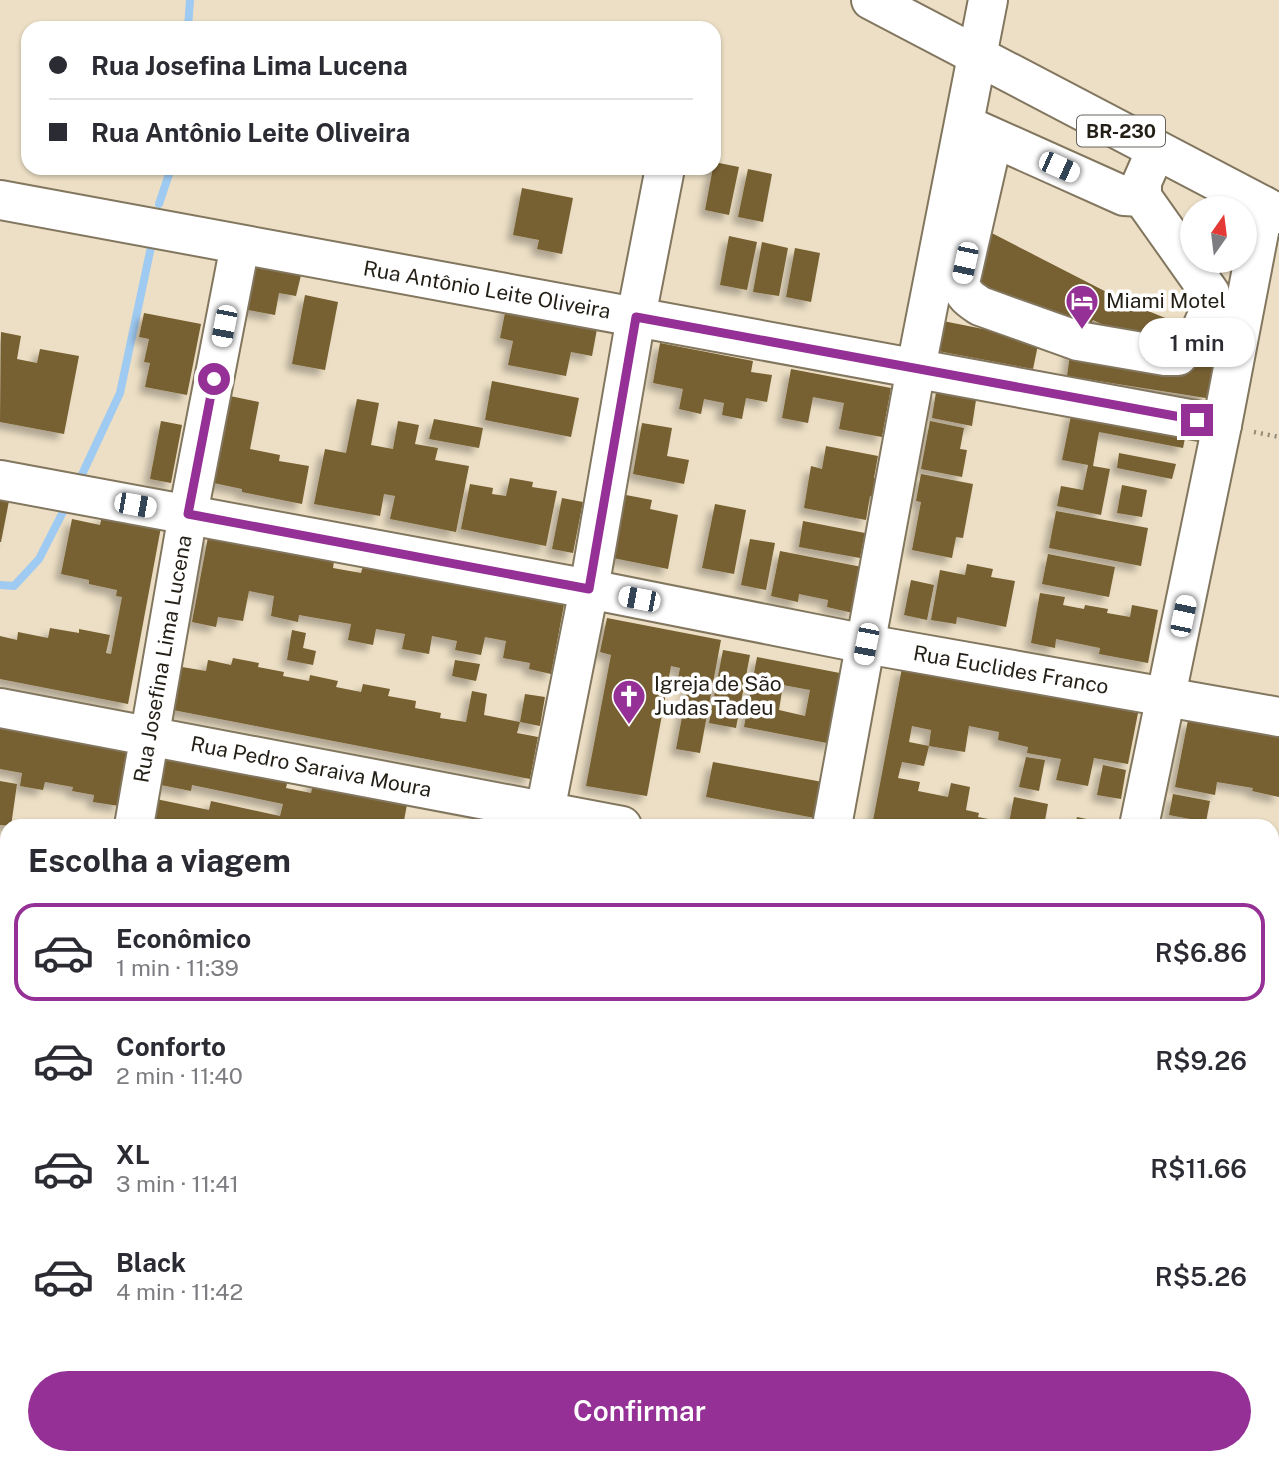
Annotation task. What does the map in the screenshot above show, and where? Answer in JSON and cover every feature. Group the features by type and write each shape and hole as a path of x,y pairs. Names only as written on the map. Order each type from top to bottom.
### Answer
{"main road":[{"name":"BR-230","path":"871,0 1271,210"},
{"path":"988,0 978,57 979,132 973,224 961,283 968,298 980,306 1078,341 1165,356 1189,344 1210,309 1212,300 1210,293 1142,197 1142,182 1156,149"},
{"path":"979,132 1124,196 1142,197"},
{"path":"833,819 916,368 979,132"},
{"path":"544,819 589,589 664,175"},
{"name":"Rua Antônio Leite Oliveira","path":"0,200 1222,425"},
{"path":"1141,819 1222,425 1271,210"},
{"name":"Rua Josefina Lima Lucena","path":"135,819 188,514 240,245"},
{"name":"Rua Euclides Franco","path":"0,480 589,589 866,644 1279,716"},
{"name":"Rua Pedro Saraiva Moura","path":"0,708 151,736 544,819"}],"building":[{"path":"721,163 739,167 729,215 705,210 712,175 721,175"},
{"path":"748,169 772,174 763,222 738,217"},
{"path":"522,188 573,198 562,254 537,249 539,240 513,235"},
{"path":"982,228 1126,302 1222,341 1206,398 1067,376 1071,348 1114,330 1093,320 1084,337 969,277"},
{"path":"729,236 757,242 747,290 720,285"},
{"path":"762,242 788,248 779,296 753,292"},
{"path":"795,248 820,253 811,302 786,297"},
{"path":"246,260 302,271 296,296 279,293 275,315 237,308"},
{"path":"305,295 338,302 325,370 292,364"},
{"path":"507,303 597,329 592,356 571,352 566,376 508,365 513,341 500,338"},
{"path":"144,313 201,324 187,395 145,387 150,363 144,362 149,339 139,337"},
{"path":"943,321 1039,340 1033,369 938,351"},
{"path":"1,332 21,336 17,359 37,363 40,349 79,356 64,434 0,422"},
{"path":"660,343 753,361 751,372 772,375 767,402 746,398 742,419 722,415 724,403 704,399 701,414 679,409 683,389 653,383"},
{"path":"791,369 891,388 882,437 839,429 844,403 813,397 808,423 782,418"},
{"path":"492,381 579,398 571,437 485,420"},
{"path":"936,392 976,400 972,426 932,418"},
{"path":"225,395 259,402 250,449 280,455 279,461 309,466 302,504 242,492 242,489 209,482"},
{"path":"357,399 379,403 371,445 393,449 398,421 419,425 415,444 438,448 435,460 469,466 456,532 390,519 395,496 384,494 380,516 314,504 325,449 346,453"},
{"path":"1072,411 1186,433 1183,448 1099,432 1093,466 1110,469 1101,515 1057,506 1061,486 1083,490 1088,465 1062,460"},
{"path":"434,419 483,428 479,448 429,439"},
{"path":"161,421 182,425 171,483 150,479"},
{"path":"930,421 964,428 960,449 967,450 962,477 921,469"},
{"path":"642,423 672,428 667,456 689,460 684,484 633,474"},
{"path":"826,446 878,456 874,478 885,480 881,498 870,496 866,520 804,508 811,466 822,469"},
{"path":"1119,453 1176,464 1172,479 1117,468"},
{"path":"921,474 973,484 963,538 956,537 952,558 912,550 921,502 916,501"},
{"path":"510,478 533,482 532,487 557,491 546,546 461,529 470,484 493,488 492,494 506,496"},
{"path":"1122,485 1147,490 1142,517 1117,513"},
{"path":"626,495 652,500 650,509 678,515 668,569 613,558"},
{"path":"562,498 583,502 573,553 552,549"},
{"path":"0,499 9,501 1,542 0,542"},
{"path":"715,504 746,510 734,574 702,568"},
{"path":"1056,511 1148,528 1141,566 1049,548"},
{"path":"102,516 161,527 128,704 0,679 0,636 17,640 18,632 48,638 50,628 79,633 79,629 110,635 106,653 111,654 122,597 116,596 117,590 61,574 72,519 100,525"},
{"path":"803,521 865,533 860,558 799,547"},
{"path":"208,537 334,561 333,568 361,573 363,566 564,605 551,674 529,669 530,663 503,658 506,641 485,637 481,655 455,650 457,641 432,636 429,654 402,649 405,634 376,629 373,645 348,640 351,624 299,615 298,622 271,616 274,596 249,591 243,621 218,617 216,627 192,622"},
{"path":"750,539 775,543 766,590 741,585"},
{"path":"780,551 862,567 853,613 827,607 828,600 799,594 798,602 771,596"},
{"path":"1048,554 1115,567 1109,597 1042,584"},
{"path":"967,564 993,569 991,577 1015,581 1006,627 957,617 956,624 931,620 940,570 965,575"},
{"path":"911,580 934,585 927,620 904,615"},
{"path":"1040,593 1065,597 1063,605 1084,609 1085,605 1108,609 1107,613 1130,617 1132,605 1158,610 1148,663 1099,654 1100,648 1056,639 1055,648 1031,643"},
{"path":"607,618 721,640 700,753 676,749 689,680 678,678 680,668 671,666 647,796 586,786 611,655 600,652"},
{"path":"292,630 306,633 303,648 316,651 313,665 287,660"},
{"path":"723,650 750,655 736,728 709,723"},
{"path":"757,657 845,674 832,744 744,727","holes":["783,685 810,690 805,716 779,710"]},
{"path":"233,658 284,672 283,676 309,681 310,675 338,681 336,687 361,692 363,684 390,689 388,696 416,701 415,708 441,713 440,718 466,722 472,691 487,694 484,715 520,722 517,733 538,737 530,779 173,710 182,667 206,671 208,660 231,665"},
{"path":"455,660 480,664 476,681 452,676"},
{"path":"902,668 1138,713 1128,764 1094,758 1088,786 1056,780 1061,759 1027,753 1028,747 998,740 999,732 969,726 965,752 929,746 924,766 902,762 898,778 920,782 918,791 948,797 951,783 970,787 966,810 979,813 978,817 988,819 873,819","holes":["912,726 931,730 929,746 909,742"]},
{"path":"525,694 545,697 540,726 520,722"},
{"path":"1188,720 1279,737 1279,797 1252,791 1253,788 1217,782 1215,795 1175,787"},
{"path":"0,726 129,747 119,806 93,802 94,795 72,791 73,787 45,782 43,790 20,786 22,773 0,769"},
{"path":"168,753 288,779 286,788 311,793 314,779 408,799 404,819 152,819 156,799 209,810 211,801 280,816 283,804 192,785 191,791 161,785"},
{"path":"1026,757 1045,760 1039,791 1019,787"},
{"path":"713,762 828,783 820,819 706,797"},
{"path":"1103,765 1126,770 1121,799 1097,795"},
{"path":"0,781 17,784 12,819 0,819"},
{"path":"1173,794 1210,801 1207,819 1169,815"},
{"path":"1014,797 1048,804 1045,819 1010,819"}],"waterway":[{"path":"188,21 190,0"},
{"path":"159,204 169,175"},
{"path":"78,483 120,393 151,247"},
{"path":"0,585 14,586 39,559 67,504"}],"place":[{"name":"Miami Motel","path":"1082,331"},
{"name":"Igreja de São Judas Tadeu","path":"629,726"}],"route":[{"path":"214,379 188,514 589,589 636,317 1197,420"}]}
